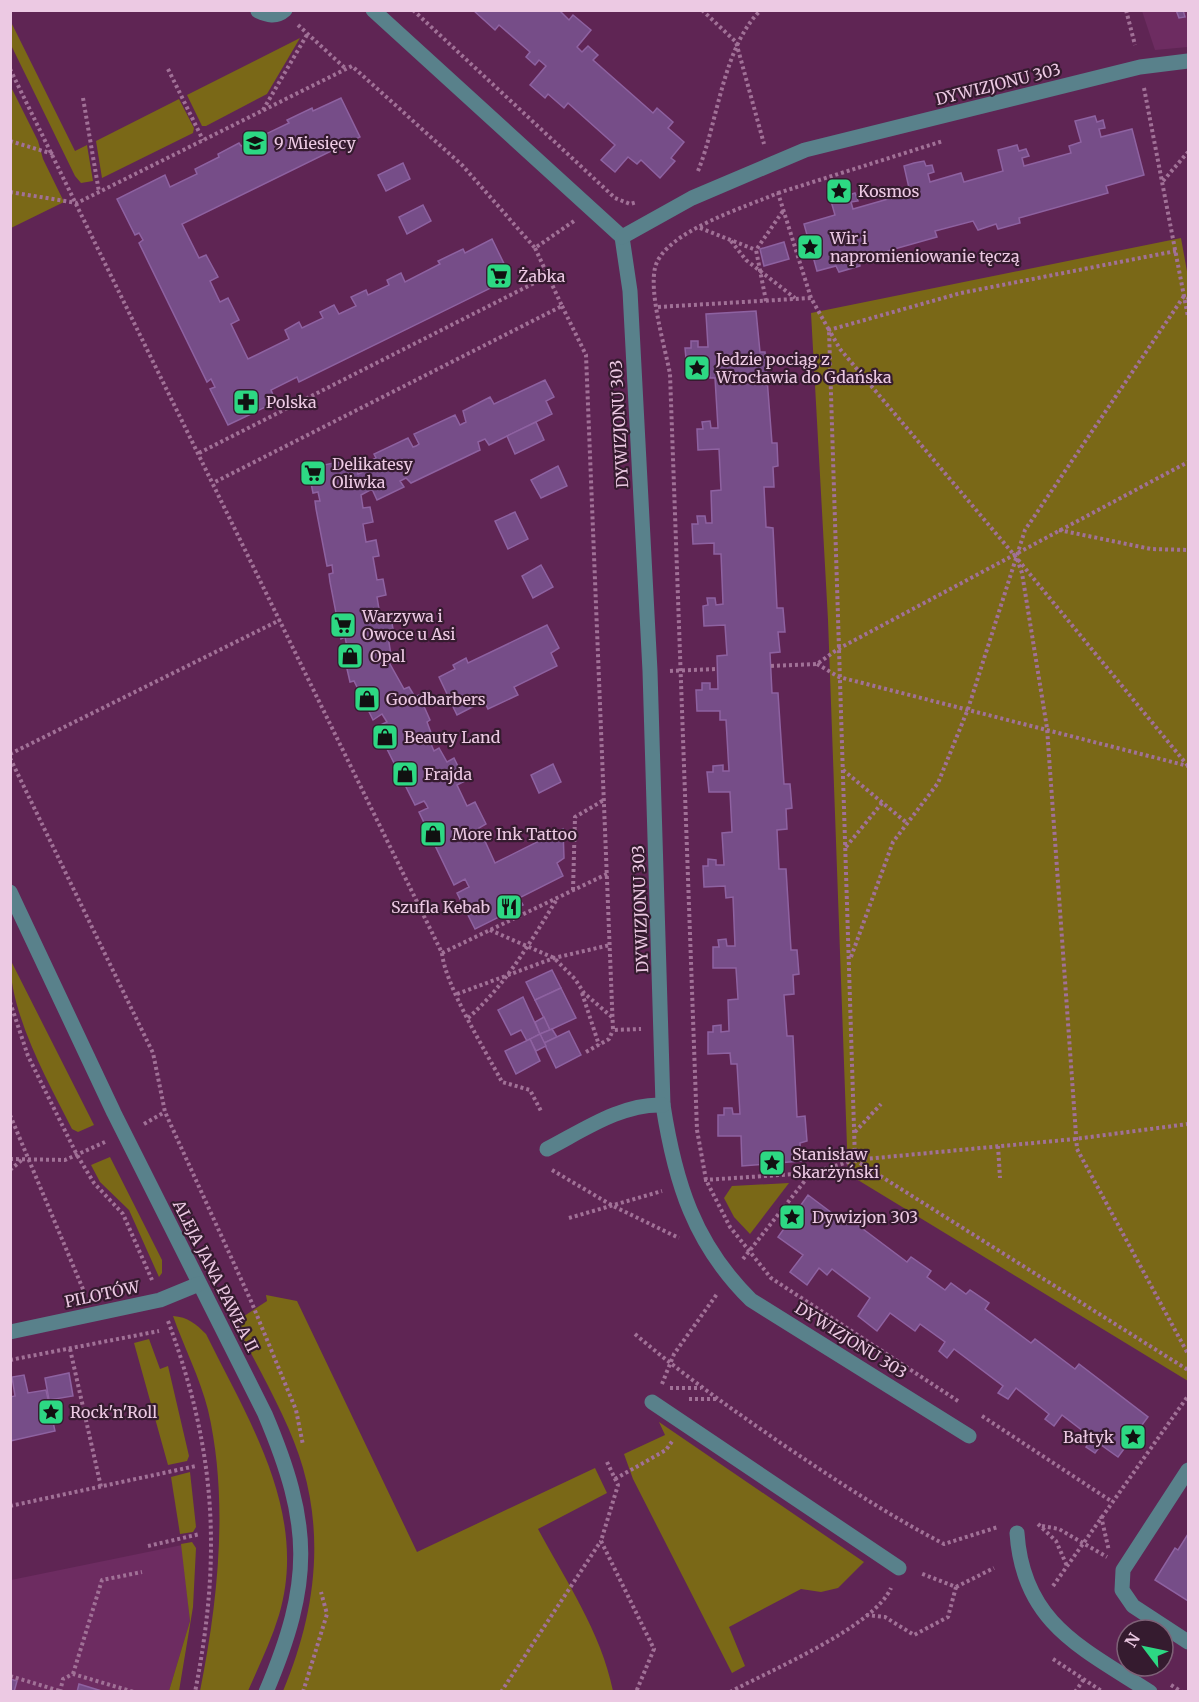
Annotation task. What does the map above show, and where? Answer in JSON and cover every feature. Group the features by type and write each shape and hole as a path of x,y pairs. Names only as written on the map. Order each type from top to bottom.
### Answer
{"street":[{"path":"373,10 622,237"},
{"path":"258,11 268,15 284,11"},
{"name":"DYWIZJONU 303","path":"969,1436 751,1300 729,1278 712,1254 688,1210 680,1185 663,1104 650,672 630,291 622,237 692,198 805,150 1140,68 1188,61"},
{"name":"ALEJA JANA PAWŁA II","path":"10,892 17,920 265,1414 284,1458 298,1516 302,1564 299,1594 283,1652 266,1692"},
{"path":"547,1149 629,1108 663,1104"},
{"name":"PILOTÓW","path":"10,1332 160,1300 199,1284"},
{"path":"652,1402 899,1568"},
{"path":"1188,1470 1123,1570 1122,1590 1133,1606 1188,1642"},
{"path":"1012,1529 1019,1562 1038,1606 1062,1632 1150,1692"}],"path":[{"path":"413,10 621,201 630,204 640,201"},
{"path":"702,10 736,42 765,147 755,151"},
{"path":"751,10 752,19"},
{"path":"705,172 696,177 710,142 736,42 761,10"},
{"path":"1126,10 1145,88 1188,317"},
{"path":"284,11 346,69"},
{"path":"262,111 308,33"},
{"path":"10,192 77,203 352,66 463,166 535,248 586,355 613,1018 613,1030 609,1039 586,1052"},
{"path":"10,69 442,953 443,967 468,1018 502,1082 530,1089 542,1113"},
{"path":"168,69 203,140"},
{"path":"1133,91 1154,87"},
{"path":"83,98 99,192"},
{"path":"951,139 778,193 699,227 669,244 660,255 655,268 654,290 670,374 697,1130 706,1179 730,1227 771,1278 966,1405"},
{"path":"10,141 53,154"},
{"path":"1162,181 1188,152"},
{"path":"535,248 591,209 608,190"},
{"path":"778,193 810,298 840,349 1188,766"},
{"path":"766,301 756,250 783,211"},
{"path":"699,227 756,250"},
{"path":"731,241 746,260 795,299"},
{"path":"829,330 961,293 1176,251"},
{"path":"199,453 548,276"},
{"path":"1183,288 1188,290"},
{"path":"849,961 893,842 938,783 968,709 1025,530 1186,297"},
{"path":"658,307 810,298"},
{"path":"213,483 562,306"},
{"path":"829,330 838,677 846,848 855,1160"},
{"path":"771,666 817,664 838,649 1188,462"},
{"path":"1059,530 1151,549 1188,550"},
{"path":"1015,556 1022,573 1047,728 1077,1149 1188,1354"},
{"path":"279,620 10,756 153,1053 165,1112 251,1301 296,1410 304,1448"},
{"path":"817,664 838,677 1047,728 1188,766"},
{"path":"650,672 717,669"},
{"path":"843,770 907,823"},
{"path":"573,890 575,817 604,800"},
{"path":"846,848 882,802"},
{"path":"442,953 607,874"},
{"path":"468,1018 487,1001 507,976 558,897"},
{"path":"489,930 554,958 584,993 613,1018"},
{"path":"458,994 554,958 610,945"},
{"path":"580,986 599,1045"},
{"path":"10,1002 28,1056 77,1155 90,1179 126,1220 188,1374 198,1415 211,1503 210,1594 206,1639 195,1692"},
{"path":"613,1030 662,1029"},
{"path":"854,1133 881,1104"},
{"path":"140,1126 165,1112"},
{"path":"10,1115 26,1158 89,1302"},
{"path":"569,1218 706,1179 811,1173 855,1160 1076,1139 1188,1124"},
{"path":"998,1146 1000,1178"},
{"path":"10,1160 26,1158 65,1160 77,1155"},
{"path":"10,1170 26,1158"},
{"path":"855,1160 1188,1370"},
{"path":"552,1173 613,1206 712,1254"},
{"path":"704,1389 660,1389 674,1354 748,1252 811,1173"},
{"path":"10,1360 159,1331"},
{"path":"635,1334 704,1389 885,1513 944,1544 1012,1529"},
{"path":"70,1349 101,1487"},
{"path":"1038,1606 1188,1396"},
{"path":"975,1412 1112,1501"},
{"path":"615,1479 666,1450 685,1424"},
{"path":"501,1692 601,1540 618,1485 607,1462"},
{"path":"10,1506 196,1466"},
{"path":"1034,1523 1059,1529 1083,1541 1111,1560 1101,1516"},
{"path":"1041,1526 1056,1541 1067,1566"},
{"path":"148,1546 200,1534"},
{"path":"601,1540 654,1649 636,1692"},
{"path":"730,1692 822,1644 866,1615 888,1594 899,1568 926,1574 956,1587"},
{"path":"866,1615 885,1617 914,1635 948,1617 956,1587 994,1568"},
{"path":"73,1674 102,1580 142,1572"},
{"path":"1053,1659 1103,1692"},
{"path":"10,1676 60,1691 63,1679 73,1674 134,1692"},
{"path":"1075,1692 1084,1679"}],"shaded area":[{"path":"1142,11 1188,11 1188,47 1155,50"},
{"path":"10,20 75,151 87,145 93,181 81,183 75,176 11,45"},
{"path":"300,38 267,94 202,126 187,95"},
{"path":"11,87 38,141 43,159 64,202 11,228"},
{"path":"179,99 194,128 193,133 102,178 96,141"},
{"path":"1181,238 1188,277 1188,1381 848,1174 828,620 811,313"},
{"path":"10,959 94,1125 78,1132 72,1129 52,1090 23,1024 16,1002"},
{"path":"110,1157 162,1260 162,1273 159,1277 129,1210 100,1182 91,1165"},
{"path":"789,1183 750,1234 734,1217 724,1198 732,1186"},
{"path":"266,1295 297,1301 417,1552 595,1468 607,1493 538,1529 591,1628 600,1648 613,1691 283,1691 302,1637 308,1609 314,1553 313,1525 310,1496 297,1450 282,1413 235,1322 267,1301"},
{"path":"173,1316 191,1322 206,1334 256,1435 270,1469 280,1505 286,1541 286,1577 276,1625 248,1691 200,1691 216,1587 219,1551 218,1479 205,1398"},
{"path":"149,1339 160,1369 168,1366 189,1456 187,1461 168,1465 134,1343"},
{"path":"659,1422 864,1562 838,1588 821,1592 801,1589 729,1627 745,1666 732,1673 633,1479 624,1454 665,1435"},
{"path":"190,1472 196,1527 193,1532 180,1534 171,1477"},
{"path":"192,1542 196,1548 193,1607 179,1691 169,1691 190,1621 181,1544"},
{"path":"182,1545 190,1621 169,1691 11,1692 11,1580"}],"building":[{"path":"473,10 559,10 569,20 573,15 591,30 577,47 582,52 588,46 598,55 593,60 653,113 657,108 673,122 668,128 684,142 671,158 675,161 660,178 641,160 637,164 628,157 615,172 601,160 615,145 568,103 564,108 548,94 545,98 530,85 546,66 539,60 535,65 526,57 530,52 499,25 495,30"},
{"path":"1176,10 1183,10 1185,17 1179,18"},
{"path":"341,98 360,137 182,224 199,258 206,255 218,277 210,281 220,302 228,298 239,320 231,324 248,359 289,339 285,330 299,322 302,328 323,318 320,312 334,305 339,314 356,306 351,297 366,290 368,295 389,285 387,280 401,273 405,282 440,264 438,261 463,249 465,253 492,239 511,278 299,382 297,377 271,390 276,402 228,425 210,389 215,387 211,379 207,382 139,243 143,240 139,233 135,235 117,199 165,175 170,187 197,174 195,169 219,157 218,154 239,143 241,146 289,123 287,120 312,108 313,111"},
{"path":"1095,116 1097,122 1103,120 1105,128 1099,129 1101,137 1132,129 1144,175 1106,186 1108,193 1019,218 1020,223 998,229 996,224 978,230 973,221 935,231 937,237 859,259 860,266 839,272 836,266 817,271 804,224 835,215 829,194 848,189 849,195 855,193 858,201 851,202 853,209 902,195 900,190 909,188 904,166 914,163 924,161 926,166 932,165 934,172 928,174 930,182 961,173 964,182 1003,171 998,150 1017,145 1019,151 1026,149 1029,156 1022,158 1024,166 1071,153 1069,146 1081,142 1075,121"},
{"path":"403,163 410,179 386,191 378,175"},
{"path":"423,205 431,221 407,234 399,217"},
{"path":"784,242 789,259 764,266 760,249"},
{"path":"756,311 760,352 765,352 772,443 777,443 778,466 773,467 774,487 764,487 766,527 773,528 777,608 783,608 785,632 778,632 780,652 770,653 772,693 778,693 784,784 790,784 792,808 786,809 787,829 777,830 779,869 786,869 791,950 797,950 799,974 793,975 794,994 784,995 787,1036 793,1036 797,1117 805,1116 807,1141 800,1143 801,1161 742,1166 741,1136 718,1136 718,1115 724,1115 724,1108 732,1108 733,1114 740,1114 737,1064 731,1064 730,1053 708,1054 708,1032 713,1032 713,1026 721,1025 721,1032 729,1031 728,1000 738,999 736,968 713,968 713,947 719,947 718,940 726,939 727,946 735,946 733,897 726,898 725,886 704,887 703,866 708,866 708,859 716,860 716,865 724,865 722,833 732,832 730,792 709,792 707,772 713,772 713,766 723,765 723,771 729,771 726,720 720,720 720,711 697,711 696,690 702,690 702,683 710,683 710,689 718,689 717,656 727,655 725,625 704,626 703,606 708,605 707,598 715,598 716,605 723,604 721,554 714,554 714,543 693,544 692,524 698,524 697,516 705,516 706,523 712,523 711,491 721,490 719,449 698,450 697,429 703,429 702,422 710,421 711,428 718,428 715,378 710,378 709,368 687,369 685,348 691,348 691,341 698,341 698,347 708,347 706,314"},
{"path":"545,380 554,397 546,401 552,414 489,445 485,439 478,442 480,450 411,483 406,478 400,481 404,487 377,500 372,489 361,495 363,508 370,507 373,522 363,524 366,542 376,540 379,556 373,557 377,580 383,579 386,595 377,597 380,615 390,613 393,629 387,630 390,664 404,689 409,687 415,697 419,695 430,720 427,722 431,733 427,735 434,751 439,748 447,762 454,758 465,781 457,785 467,806 475,802 486,824 479,828 495,863 563,829 564,858 557,863 563,876 519,898 523,905 475,929 457,893 469,887 465,879 454,885 419,812 428,808 424,801 415,805 376,727 387,722 382,714 373,720 354,681 350,682 342,647 347,646 345,637 341,639 330,582 329,574 333,573 332,565 327,566 316,509 315,501 320,501 318,492 313,493 308,468 354,459 358,474 363,472 360,466 376,458 374,454 408,438 413,447 416,446 419,444 414,434 455,415 460,425 466,422 463,411 490,397 494,404"},
{"path":"536,422 544,440 515,454 507,436"},
{"path":"558,466 567,486 541,498 531,480"},
{"path":"515,512 528,539 508,549 495,521"},
{"path":"541,565 553,587 533,598 522,576"},
{"path":"547,625 559,648 551,653 557,666 514,687 518,695 488,709 484,701 457,715 439,677 455,669 453,665 466,658 468,663"},
{"path":"553,764 561,782 539,793 531,775"},
{"path":"552,970 561,988 535,1000 526,982"},
{"path":"561,988 576,1018 550,1030 535,1000"},
{"path":"523,997 540,1034 527,1041 521,1030 511,1035 498,1010"},
{"path":"544,1017 550,1030 540,1034 535,1022"},
{"path":"552,1029 557,1037 544,1043 540,1034"},
{"path":"569,1031 581,1055 556,1068 544,1043"},
{"path":"540,1034 546,1046 536,1051 530,1039"},
{"path":"530,1039 540,1061 516,1074 505,1051"},
{"path":"808,1195 840,1219 843,1214 907,1262 911,1257 931,1271 927,1277 945,1290 951,1283 966,1294 970,1290 989,1303 985,1309 1031,1343 1035,1339 1075,1369 1079,1364 1148,1417 1118,1457 1101,1445 1095,1453 1086,1447 1092,1438 1062,1415 1054,1426 1045,1419 1049,1414 1016,1388 1008,1399 998,1393 1003,1386 954,1349 947,1358 939,1351 945,1342 920,1324 915,1331 890,1313 877,1331 858,1316 870,1298 832,1269 827,1275 819,1268 807,1285 790,1272 803,1255 778,1237"},
{"path":"69,1373 73,1396 49,1400 45,1378"},
{"path":"24,1375 28,1393 46,1390 55,1431 10,1441 10,1397 15,1396 12,1377"},
{"path":"1188,1534 1188,1601 1155,1580 1175,1548 1178,1550"},
{"path":"10,1679 17,1681 14,1692 10,1692"},
{"path":"79,1684 105,1692 77,1692"}],"place":[{"name":"9 Miesięcy","path":"255,143"},
{"name":"Kosmos","path":"839,191"},
{"name":"Wir i napromieniowanie tęczą","path":"810,247"},
{"name":"Żabka","path":"499,276"},
{"name":"Jedzie pociąg z Wrocławia do Gdańska","path":"697,368"},
{"name":"Polska","path":"246,402"},
{"name":"Delikatesy Oliwka","path":"313,473"},
{"name":"Warzywa i Owoce u Asi","path":"343,625"},
{"name":"Opal","path":"350,656"},
{"name":"Goodbarbers","path":"367,699"},
{"name":"Beauty Land","path":"385,737"},
{"name":"Frajda","path":"405,774"},
{"name":"More Ink Tattoo","path":"433,834"},
{"name":"Szufla Kebab","path":"509,907"},
{"name":"Stanisław Skarżyński","path":"772,1163"},
{"name":"Dywizjon 303","path":"792,1217"},
{"name":"Rock'n'Roll","path":"51,1412"},
{"name":"Bałtyk","path":"1133,1437"}]}
